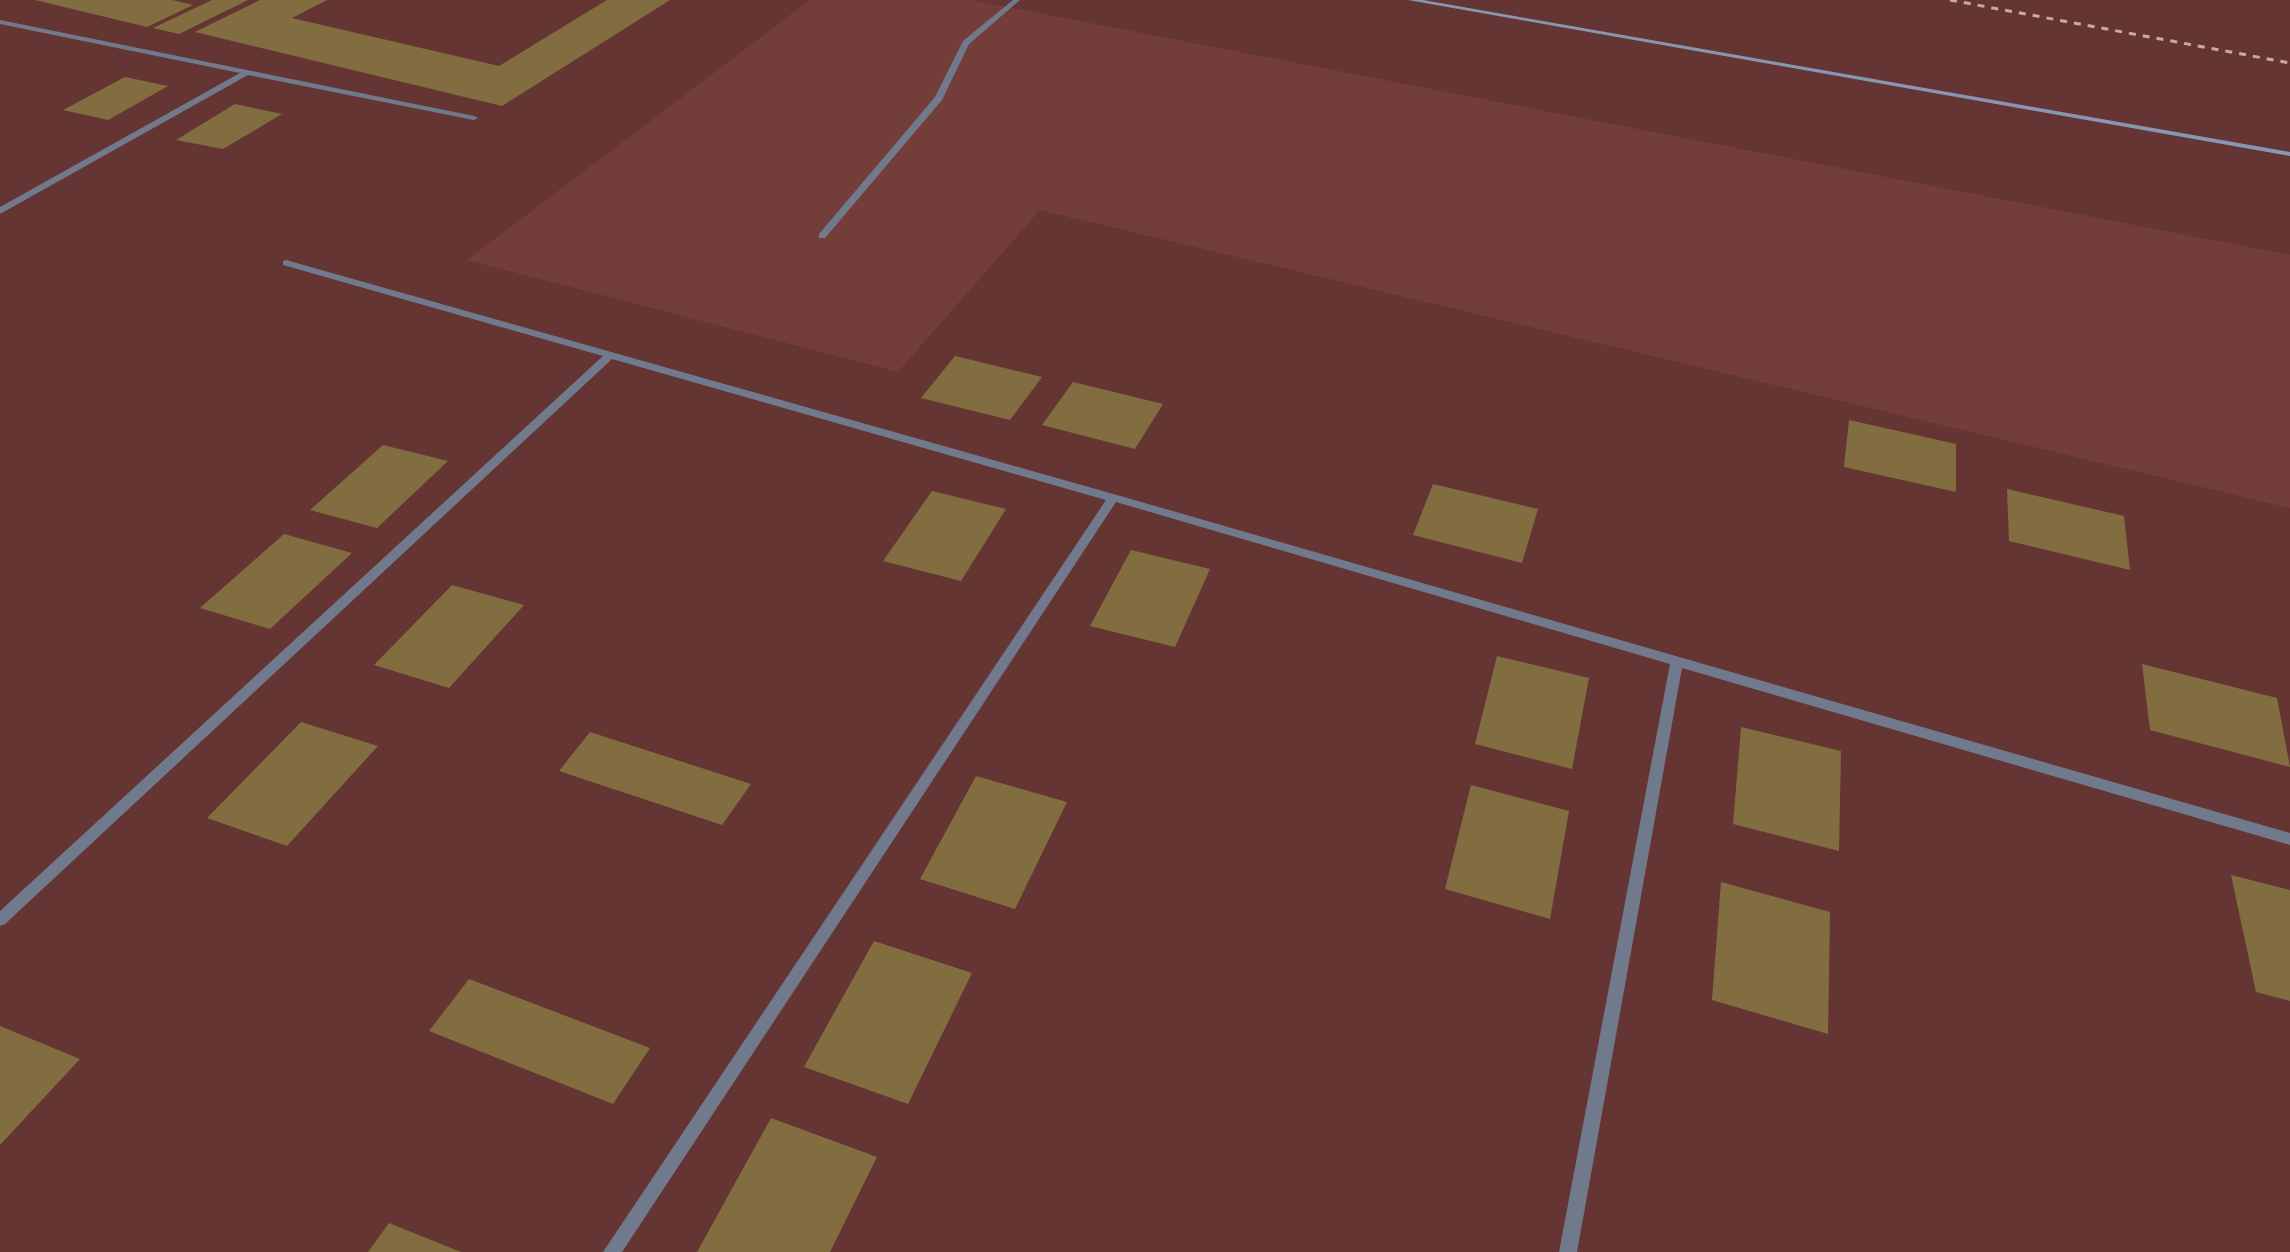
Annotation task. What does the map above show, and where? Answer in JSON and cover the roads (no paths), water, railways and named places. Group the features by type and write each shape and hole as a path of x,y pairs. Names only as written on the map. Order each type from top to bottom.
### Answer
{"main road":[{"path":"1411,0 2290,154"}],"street":[{"path":"822,236 939,98 966,43 1017,0"},
{"path":"0,22 474,118"},
{"path":"0,211 247,72"},
{"path":"286,263 1113,498 2290,838"},
{"path":"0,920 610,355"},
{"path":"612,1252 1113,498"},
{"path":"1568,1252 1677,661"}],"railway":[{"path":"1950,0 2290,63"}]}
